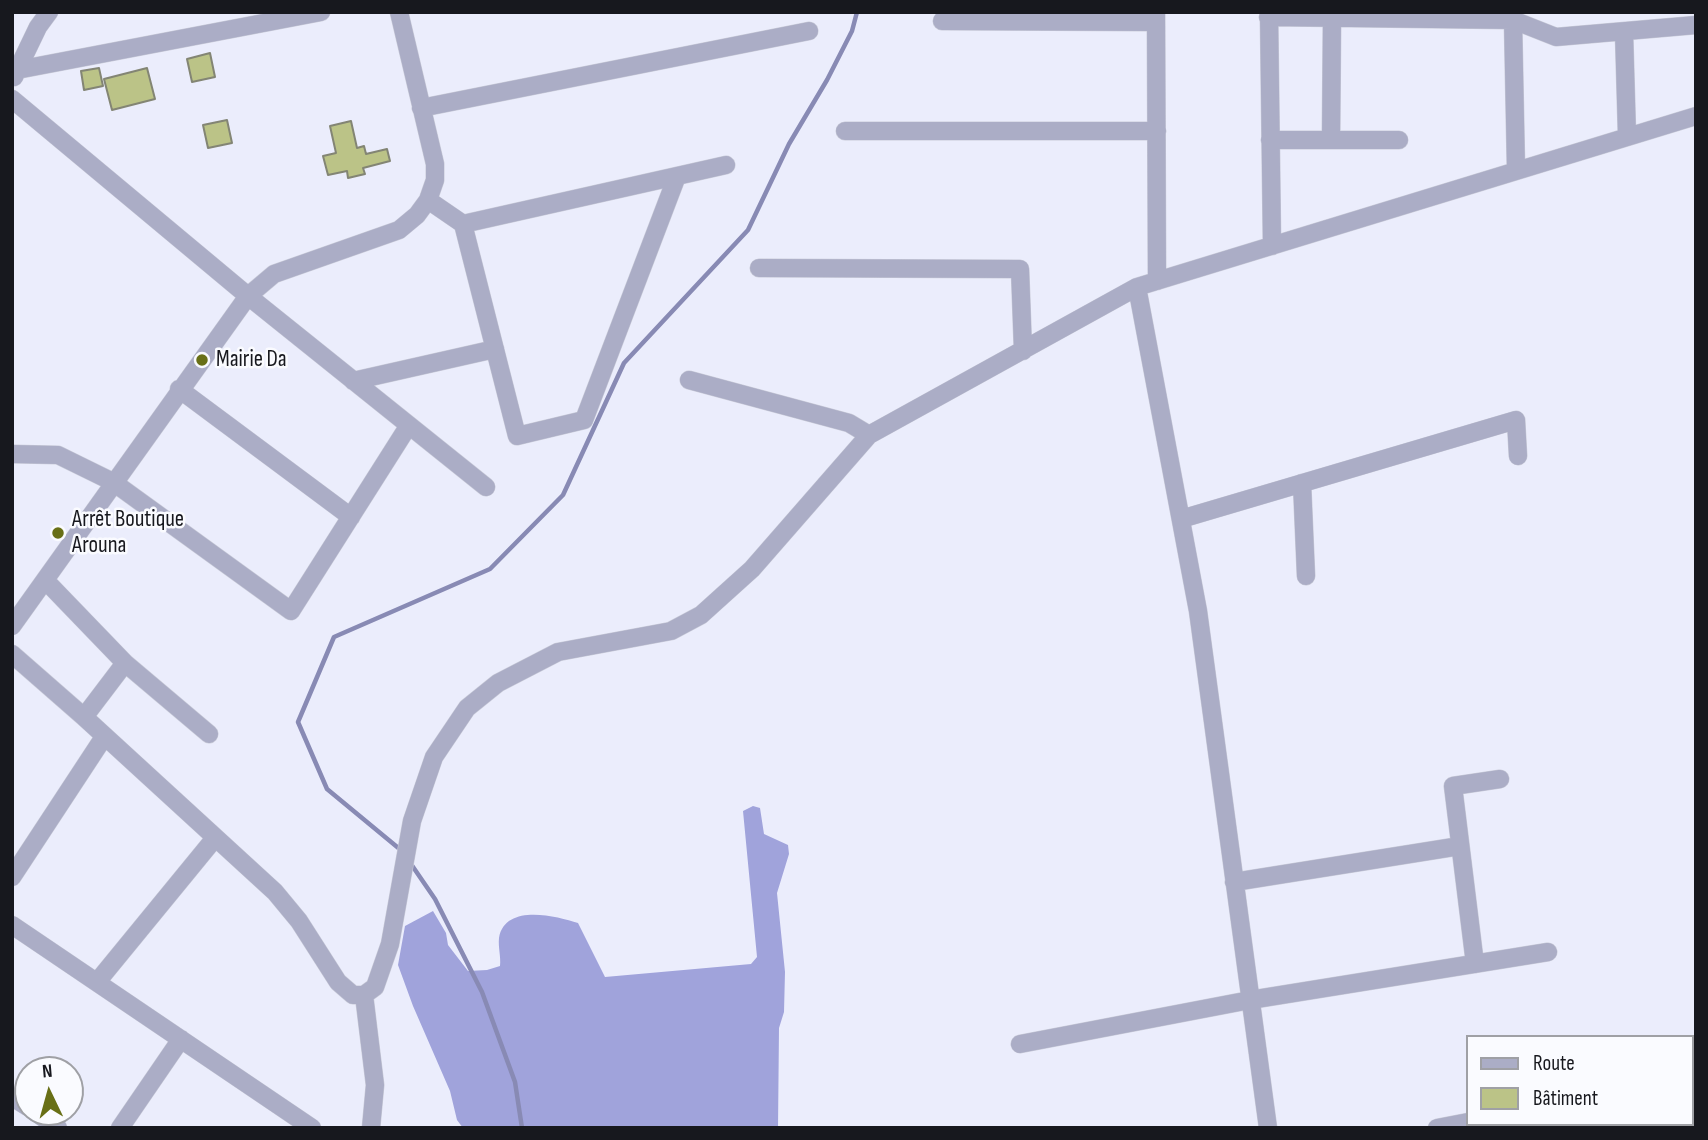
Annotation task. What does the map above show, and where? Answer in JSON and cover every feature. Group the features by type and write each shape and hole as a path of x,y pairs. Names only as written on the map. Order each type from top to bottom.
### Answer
{"street":[{"path":"15,76 38,27 49,12"},
{"path":"15,76 321,12"},
{"path":"15,615 45,580 248,296 274,274 399,230 417,215 428,200 435,180 435,164 399,12"},
{"path":"1272,246 1269,14 1332,18 1513,20 1556,37 1696,25"},
{"path":"942,21 1156,17 1157,281"},
{"path":"1331,140 1332,18"},
{"path":"1513,20 1516,170"},
{"path":"421,108 809,31"},
{"path":"1624,32 1627,136"},
{"path":"12,99 248,296 486,487"},
{"path":"12,654 275,892 299,921 338,982 353,995 364,995 375,987 390,944 412,821 434,757 467,708 498,683 558,652 671,631 701,615 752,569 869,435 1137,287 1696,116"},
{"path":"845,131 1157,131"},
{"path":"1270,140 1399,140"},
{"path":"463,224 726,165"},
{"path":"428,200 463,224 517,436 583,420 677,176"},
{"path":"759,268 1020,269 1023,351"},
{"path":"1137,287 1198,611 1268,1128"},
{"path":"353,381 495,349"},
{"path":"689,380 849,423 869,435"},
{"path":"179,389 351,517"},
{"path":"1181,519 1516,420 1518,456"},
{"path":"12,454 58,455 113,482 290,611 409,425"},
{"path":"1302,483 1306,576"},
{"path":"45,580 125,663 209,734"},
{"path":"84,717 125,663"},
{"path":"12,877 104,737"},
{"path":"1475,964 1453,786 1500,779"},
{"path":"97,982 215,838"},
{"path":"1234,882 1460,846"},
{"path":"12,925 313,1128"},
{"path":"1020,1044 1250,1000 1548,952"},
{"path":"364,995 376,1085 371,1128"},
{"path":"120,1128 181,1039"},
{"path":"1437,1128 1466,1122"}],"shaded area":[{"path":"753,806 760,808 764,834 788,845 789,854 777,893 785,972 784,1012 779,1028 778,1128 463,1128 457,1120 450,1091 398,965 405,926 433,911 446,933 448,945 468,971 500,966 499,938 503,927 511,920 532,915 557,917 578,923 605,977 751,964 757,957 743,811"}],"building":[{"path":"210,53 215,77 192,82 187,59"},
{"path":"99,68 103,86 84,90 81,71"},
{"path":"147,68 155,99 112,110 104,79"},
{"path":"227,120 232,143 208,148 203,125"},
{"path":"351,121 357,148 364,146 366,154 387,149 390,161 363,168 365,174 348,178 347,171 328,175 323,156 336,153 330,126"}],"waterway":[{"path":"402,851 327,789 298,722 334,637 490,569 563,495 624,363 748,230 789,144 852,31 857,12"},
{"path":"411,864 435,899 482,992 515,1082 522,1128"}],"place":[{"name":"Mairie Da","path":"202,360"},
{"name":"Arrêt Boutique Arouna","path":"58,533"}]}
